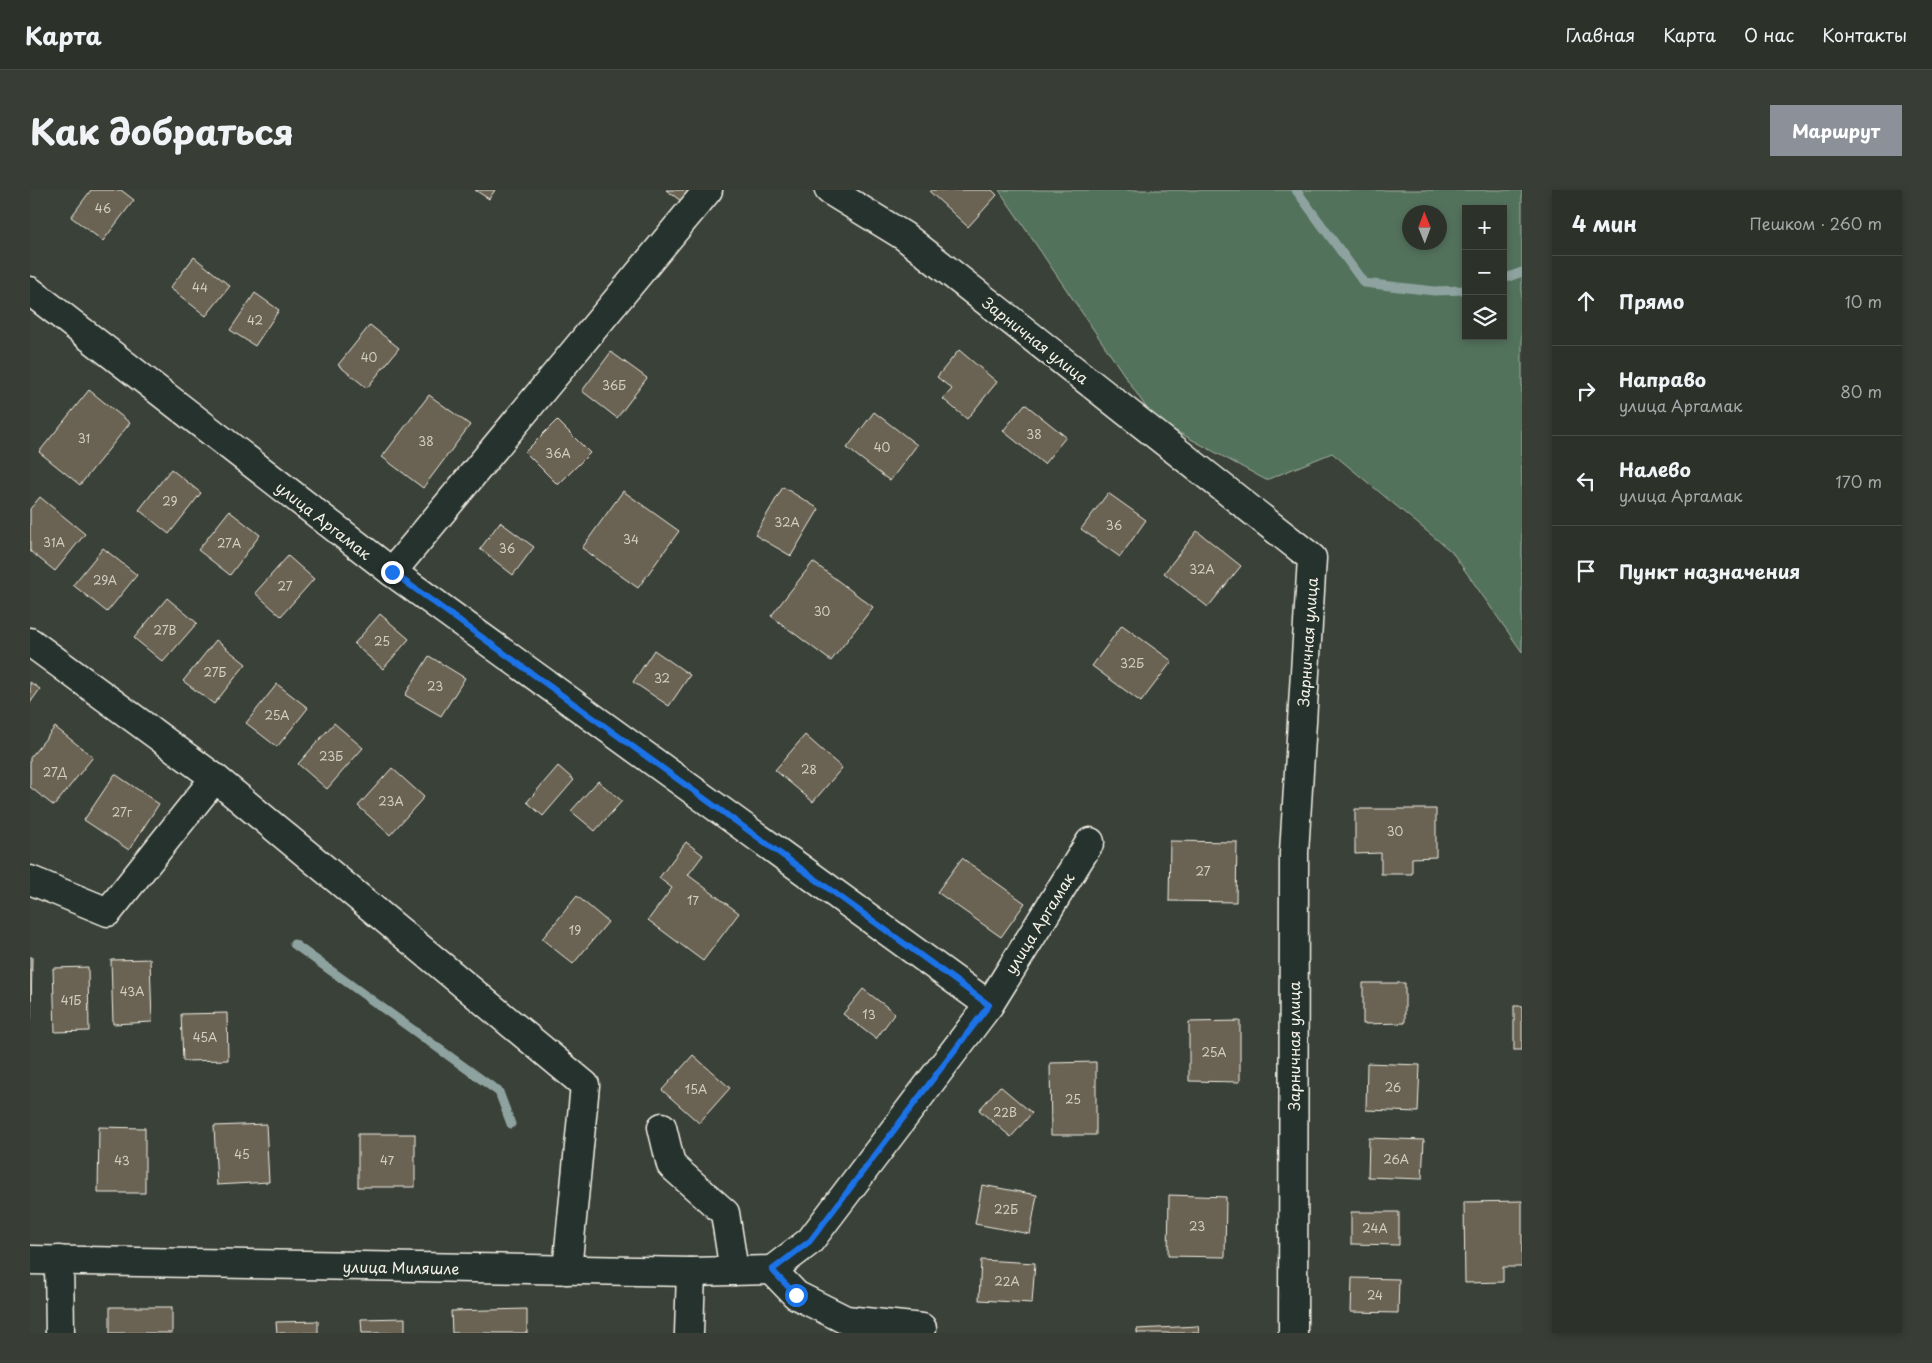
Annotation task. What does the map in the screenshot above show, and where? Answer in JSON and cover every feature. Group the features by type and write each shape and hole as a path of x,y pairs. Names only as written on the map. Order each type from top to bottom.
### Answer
{"street":[{"path":"392,572 708,190"},
{"name":"Зарничная улица","path":"829,190 904,236 1312,558 1294,853 1293,1333"},
{"name":"улица Аргамак","path":"30,291 392,572 989,1005"},
{"path":"30,642 215,778 585,1085 568,1270"},
{"path":"30,880 108,912 215,778"},
{"name":"улица Аргамак","path":"772,1270 810,1241 989,1005 1090,842"},
{"path":"662,1126 671,1165 726,1212 734,1271"},
{"name":"улица Миляшле","path":"30,1260 691,1272 772,1270"},
{"path":"59,1260 60,1333"},
{"path":"772,1270 796,1295 846,1320 922,1328"},
{"path":"689,1333 691,1272"}],"green space":[{"path":"999,190 1522,190 1522,652 1452,552 1332,453 1266,480 1154,419"}],"building":[{"path":"91,190 121,190 134,200 103,241 71,217"},
{"path":"475,190 495,190 489,199"},
{"path":"666,190 689,190 681,201"},
{"path":"932,190 992,190 997,195 968,227 930,192"},
{"path":"194,257 230,286 206,316 170,288"},
{"path":"255,293 279,310 255,346 230,330"},
{"path":"370,325 399,348 367,388 338,365"},
{"path":"959,350 997,382 967,419 943,399 952,389 937,377"},
{"path":"611,352 647,378 617,418 582,391"},
{"path":"89,390 130,423 80,485 39,452"},
{"path":"429,395 470,425 423,488 382,457"},
{"path":"1025,404 1066,437 1044,464 1003,431"},
{"path":"874,412 917,445 890,481 847,448"},
{"path":"557,420 590,453 558,485 525,452"},
{"path":"171,469 201,493 169,534 139,510"},
{"path":"783,487 819,509 791,556 755,535"},
{"path":"623,491 679,531 638,588 582,548"},
{"path":"1108,493 1146,520 1120,557 1081,529"},
{"path":"40,497 85,534 55,571 30,551 30,509"},
{"path":"229,511 260,535 230,575 198,550"},
{"path":"500,522 534,547 513,575 480,549"},
{"path":"1197,531 1241,566 1208,607 1164,573"},
{"path":"103,548 137,575 107,612 73,585"},
{"path":"288,556 314,579 281,616 255,593"},
{"path":"813,562 873,607 831,661 771,616"},
{"path":"167,598 197,623 163,662 134,638"},
{"path":"380,614 409,639 383,669 354,644"},
{"path":"1122,625 1172,661 1141,702 1092,666"},
{"path":"216,640 246,664 214,704 183,681"},
{"path":"654,650 690,675 669,706 633,682"},
{"path":"429,656 465,678 441,716 405,695"},
{"path":"30,682 40,689 30,703"},
{"path":"277,684 308,708 277,747 246,723"},
{"path":"334,723 363,748 327,789 298,764"},
{"path":"55,727 93,757 54,806 30,787 30,758"},
{"path":"805,735 842,768 813,802 775,770"},
{"path":"558,766 574,780 543,816 527,802"},
{"path":"392,768 424,797 390,835 358,806"},
{"path":"115,774 159,804 129,850 84,820"},
{"path":"598,781 622,801 595,831 571,811"},
{"path":"1355,809 1436,809 1436,857 1412,858 1412,874 1381,874 1381,853 1355,854"},
{"path":"1170,841 1237,842 1236,902 1169,901"},
{"path":"686,842 703,855 688,875 739,913 703,961 648,920 672,888 659,878"},
{"path":"962,858 1025,903 1001,937 937,892"},
{"path":"577,896 608,922 573,964 542,939"},
{"path":"30,957 32,957 31,1019 30,1019"},
{"path":"150,959 152,1022 113,1024 111,960"},
{"path":"88,967 89,1031 55,1032 53,968"},
{"path":"1363,983 1405,983 1405,1023 1363,1024"},
{"path":"863,989 895,1013 876,1039 843,1014"},
{"path":"1514,1006 1522,1006 1522,1050 1514,1050"},
{"path":"227,1013 228,1060 183,1061 181,1014"},
{"path":"1240,1021 1240,1082 1189,1081 1189,1022"},
{"path":"693,1055 730,1088 699,1123 662,1090"},
{"path":"1096,1062 1096,1135 1051,1135 1050,1063"},
{"path":"1367,1063 1420,1065 1418,1112 1366,1110"},
{"path":"1000,1086 1032,1113 1011,1137 979,1110"},
{"path":"266,1124 269,1182 217,1185 214,1126"},
{"path":"99,1127 145,1128 145,1193 98,1193"},
{"path":"358,1134 415,1134 415,1187 358,1187"},
{"path":"1369,1138 1424,1140 1422,1179 1368,1177"},
{"path":"982,1185 1037,1195 1030,1234 975,1224"},
{"path":"1169,1195 1226,1197 1225,1257 1168,1256"},
{"path":"1522,1201 1522,1267 1503,1267 1503,1282 1465,1283 1464,1202"},
{"path":"1351,1212 1399,1212 1399,1245 1351,1244"},
{"path":"981,1260 1035,1263 1032,1303 979,1300"},
{"path":"1352,1278 1399,1279 1398,1313 1351,1312"},
{"path":"110,1307 172,1307 172,1333 110,1333"},
{"path":"527,1309 527,1333 452,1333 451,1311"},
{"path":"405,1318 405,1333 362,1333 361,1319"},
{"path":"318,1321 318,1333 277,1333 276,1322"},
{"path":"1198,1326 1199,1333 1137,1333 1137,1329"}],"waterway":[{"path":"1296,190 1364,283 1434,291 1462,290"},
{"path":"1507,278 1522,272"},
{"path":"294,944 499,1092 511,1124"}],"route":[{"path":"392,572 989,1005 810,1241 772,1270 796,1295"}]}
